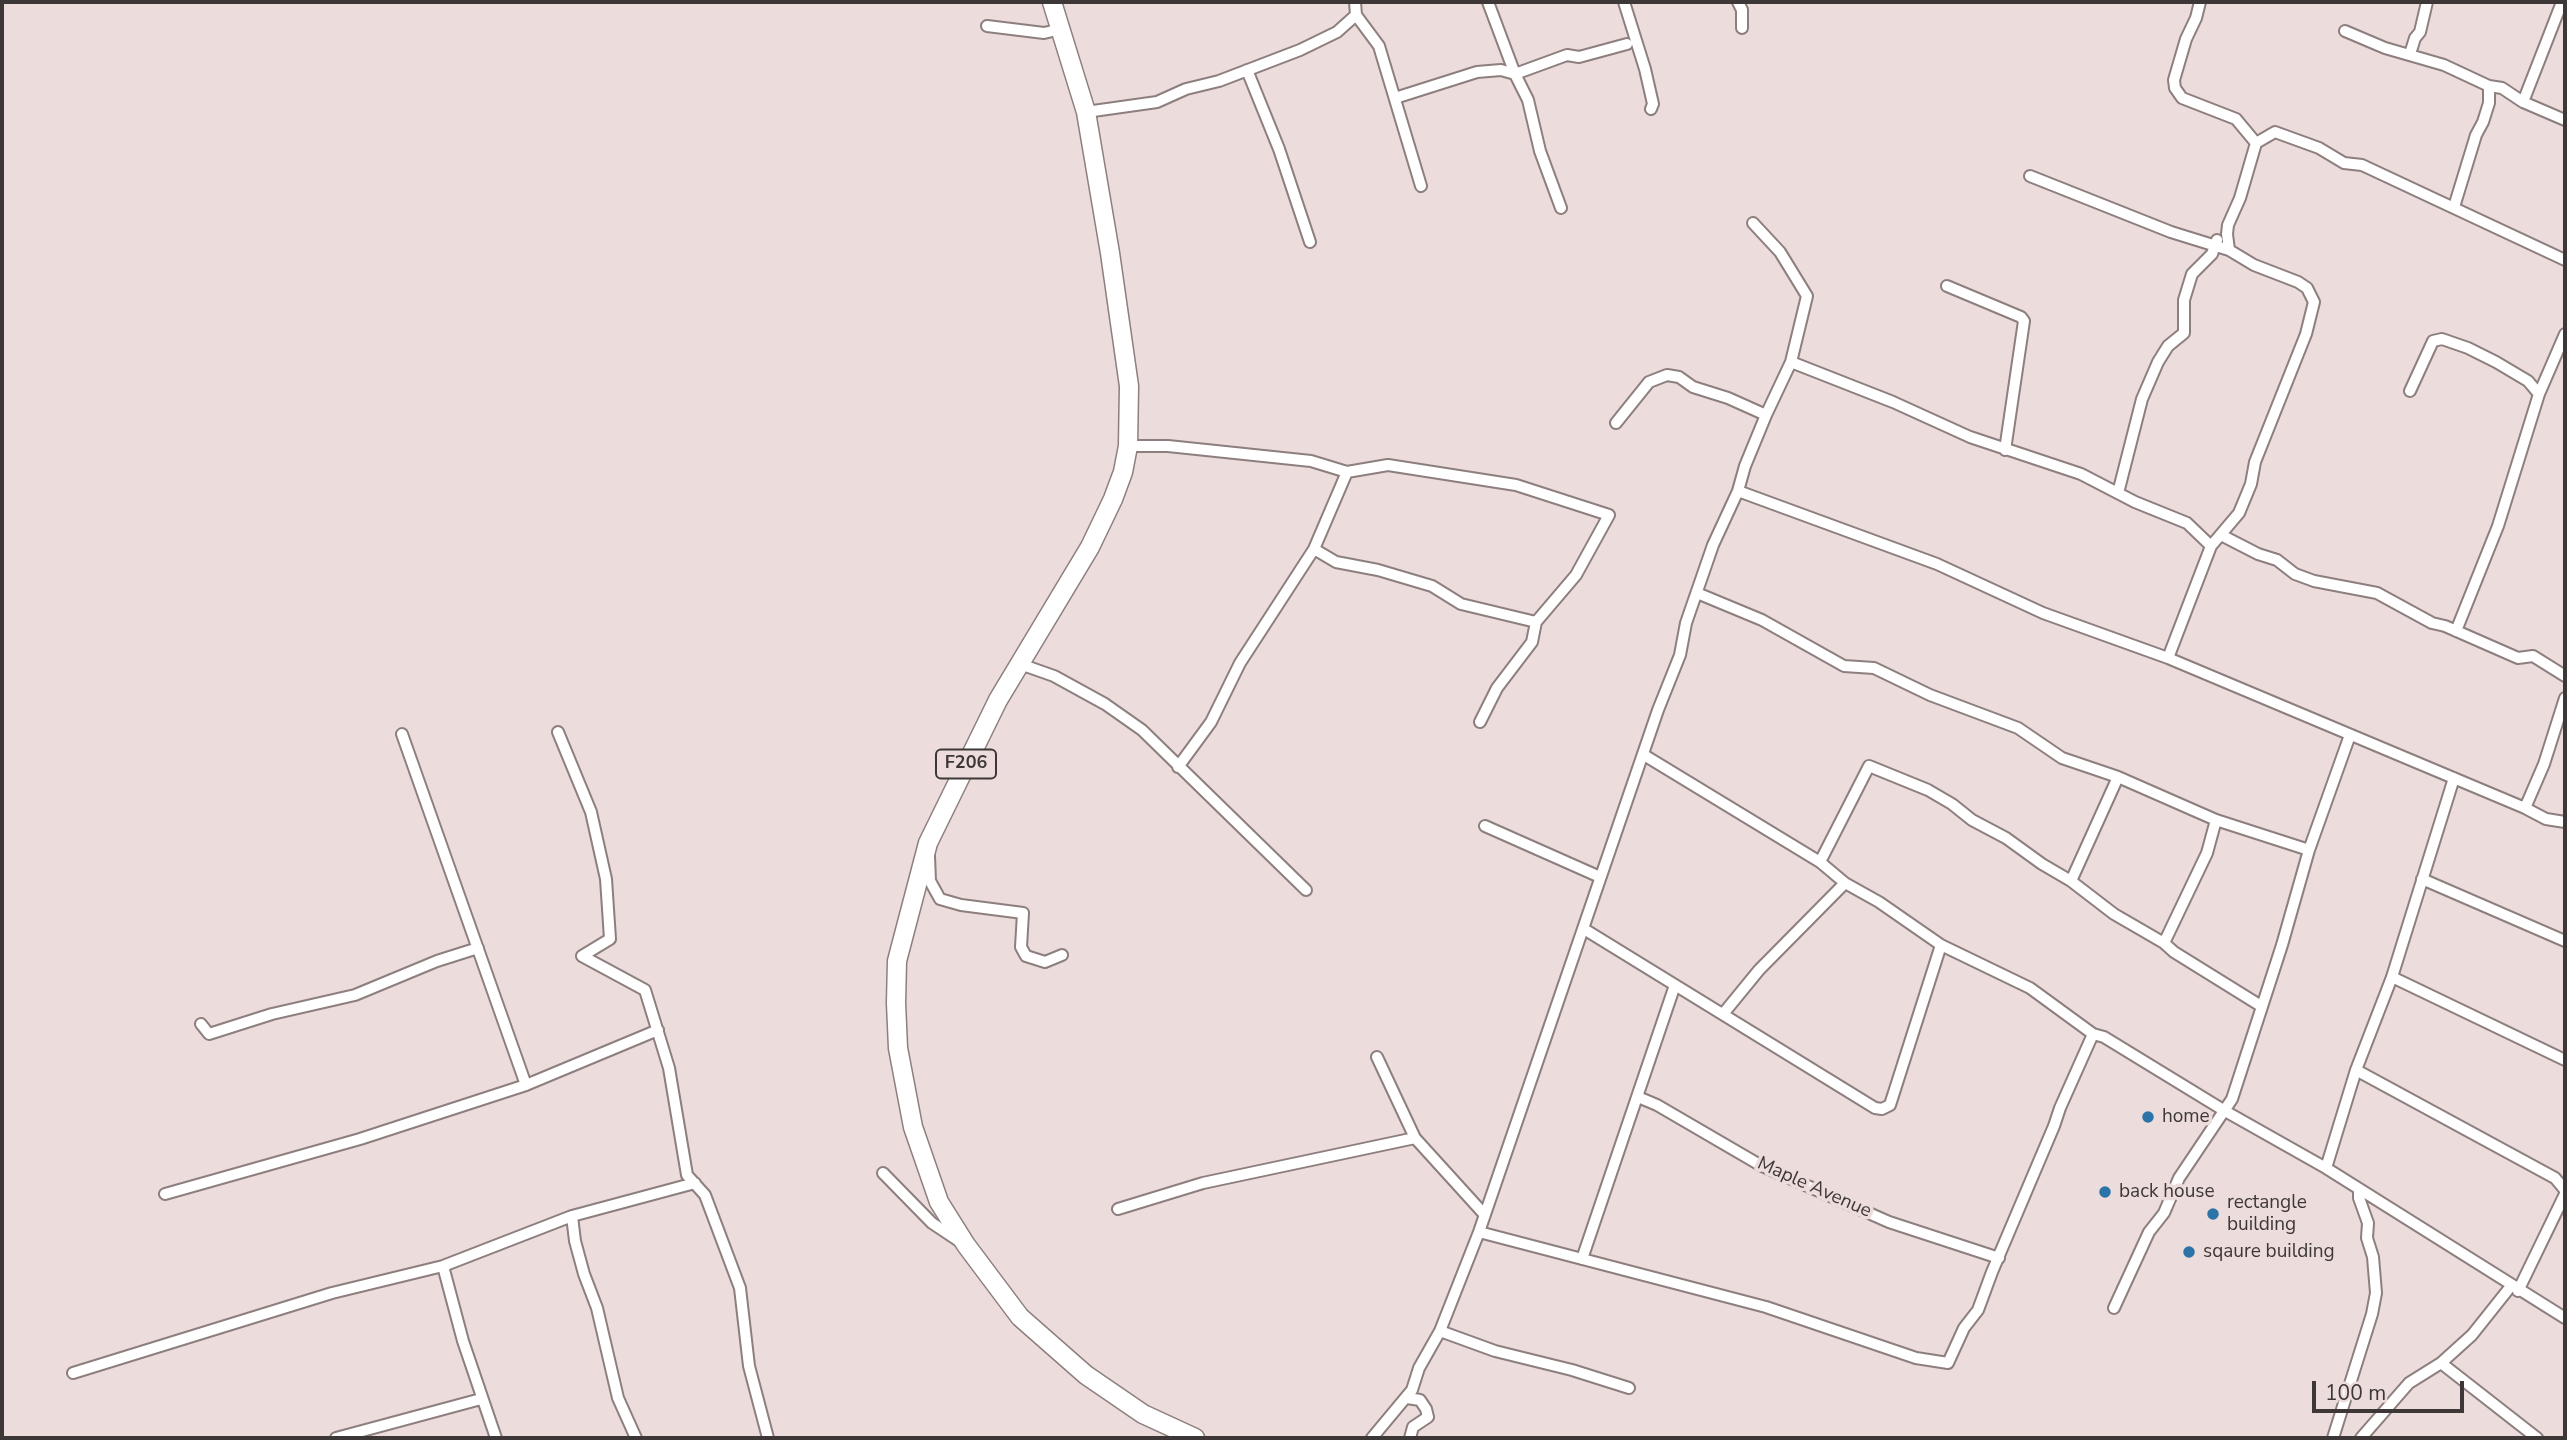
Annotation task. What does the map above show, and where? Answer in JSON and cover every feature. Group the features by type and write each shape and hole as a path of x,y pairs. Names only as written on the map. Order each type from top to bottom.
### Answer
{"main road":[{"name":"F206","path":"1052,2 1086,112 1126,351 1129,386 1128,446 1123,472 1113,499 1090,547 998,700 928,843 897,961 898,1048 917,1139 939,1202 965,1245 1020,1317 1086,1375 1143,1414 1195,1438"}],"street":[{"path":"1355,2 1356,15 1379,46 1421,186"},
{"path":"1488,2 1515,74 1528,100 1540,150 1561,208"},
{"path":"1625,2 1645,69 1653,104 1651,109"},
{"path":"1738,2 1742,10 1742,28"},
{"path":"2200,2 2183,49 2174,80 2175,88 2182,98 2235,119 2256,143"},
{"path":"2410,54 2420,32 2427,2"},
{"path":"2523,102 2562,2"},
{"path":"1086,112 1157,102 1185,89 1219,81 1300,50 1337,32 1356,15"},
{"path":"987,26 1044,33 1061,29"},
{"path":"2345,31 2385,48 2444,65 2489,86 2501,88 2523,102 2565,120"},
{"path":"1395,98 1477,72 1501,70 1515,74 1530,66 1567,55 1579,57 1627,44"},
{"path":"1247,70 1279,149 1310,242"},
{"path":"2454,208 2476,135 2489,103 2489,86"},
{"path":"2229,250 2228,225 2256,143 2275,132 2319,148 2344,163 2362,165 2565,260"},
{"path":"2030,176 2171,232 2229,250 2254,265 2307,288 2314,307 2255,462 2251,484 2239,513 2211,546 2168,658"},
{"path":"1372,1438 1407,1398 1419,1368 1440,1331 1479,1232 1600,877 1680,655 1686,623 1713,545 1738,491 1766,415 1791,362 1807,296 1780,252 1753,223"},
{"path":"2118,493 2142,399 2168,346 2184,333 2184,300 2192,274 2212,254 2217,240"},
{"path":"1947,286 2021,317 2024,321 2005,450"},
{"path":"2456,631 2498,526 2539,394 2565,334"},
{"path":"2410,391 2433,341 2442,339 2496,362 2528,381 2539,394"},
{"path":"1791,362 2005,450 2081,474 2187,523 2211,546"},
{"path":"1616,423 1649,382 1667,375 1679,377 1693,387 1728,398 1766,415"},
{"path":"1128,446 1168,446 1311,461 1348,472 1388,465 1516,485 1609,515 1576,575 1536,622 1532,642 1497,688 1480,722"},
{"path":"1178,767 1211,722 1240,663 1314,549 1348,472"},
{"path":"1738,491 1937,564 2043,613 2168,658 2525,807 2546,819 2565,822"},
{"path":"2221,536 2277,560 2295,574 2314,581 2377,593 2432,623 2518,658 2533,656 2565,676"},
{"path":"1314,549 1336,562 1378,570 1432,586 1461,604 1536,622"},
{"path":"1698,593 1762,620 1844,666 1874,668 1930,695 2018,728 2062,758 2118,777 2217,820 2309,850"},
{"path":"1020,664 1054,676 1105,704 1142,730 1306,890"},
{"path":"2525,807 2544,764 2565,698"},
{"path":"558,732 591,812 606,879 610,939 582,956 645,990 669,1068 687,1175 705,1195 740,1288 749,1366 768,1438"},
{"path":"402,734 526,1085"},
{"path":"2114,1308 2148,1232 2164,1213 2179,1178 2232,1099 2309,850 2350,734"},
{"path":"1643,755 1820,862 1845,883 1879,902 1941,945 2030,988 2093,1034 2104,1037 2225,1111 2326,1168 2565,1318"},
{"path":"1820,862 1869,766 1928,790 1952,804 1972,820 2006,838 2042,864 2071,880 2114,914 2261,1006"},
{"path":"2071,880 2118,777"},
{"path":"2326,1168 2356,1070 2392,978 2454,778"},
{"path":"2164,943 2207,853 2217,820"},
{"path":"1485,826 1600,877"},
{"path":"928,843 930,881 940,899 1023,913 1021,947 1026,956 1045,962 1062,955"},
{"path":"2422,879 2565,942"},
{"path":"1723,1014 1759,970 1845,883"},
{"path":"1584,929 1882,1110 1890,1105 1941,945"},
{"path":"201,1024 209,1034 272,1014 355,995 437,961 478,948"},
{"path":"2392,978 2565,1060"},
{"path":"1582,1259 1675,985"},
{"path":"165,1194 360,1139 526,1085 658,1030"},
{"path":"1479,1232 1766,1307 1916,1358 1948,1363 1964,1328 1978,1310 2093,1034"},
{"path":"1377,1057 1415,1138 1484,1214"},
{"path":"2356,1070 2555,1178 2565,1192 2514,1288 2486,1320 2441,1363 2409,1383 2361,1438"},
{"name":"Maple Avenue","path":"1638,1097 1657,1105 1760,1165 1889,1222 1999,1258"},
{"path":"1118,1209 1203,1183 1415,1138"},
{"path":"883,1174 932,1223 965,1245"},
{"path":"74,1373 332,1293 443,1266 572,1216 695,1183"},
{"path":"2333,1438 2372,1314 2376,1293 2373,1258 2367,1238 2368,1223 2359,1198 2359,1189"},
{"path":"572,1216 575,1241 597,1308 618,1398 636,1438"},
{"path":"443,1266 463,1341 496,1438"},
{"path":"1440,1331 1495,1351 1572,1370 1629,1388"},
{"path":"2441,1363 2537,1438"},
{"path":"1407,1398 1420,1400 1428,1417 1413,1427 1410,1438"},
{"path":"336,1438 481,1399"}],"place":[{"name":"home","path":"2148,1117"},
{"name":"back house","path":"2105,1192"},
{"name":"rectangle building","path":"2213,1214"},
{"name":"sqaure building","path":"2189,1252"}]}
